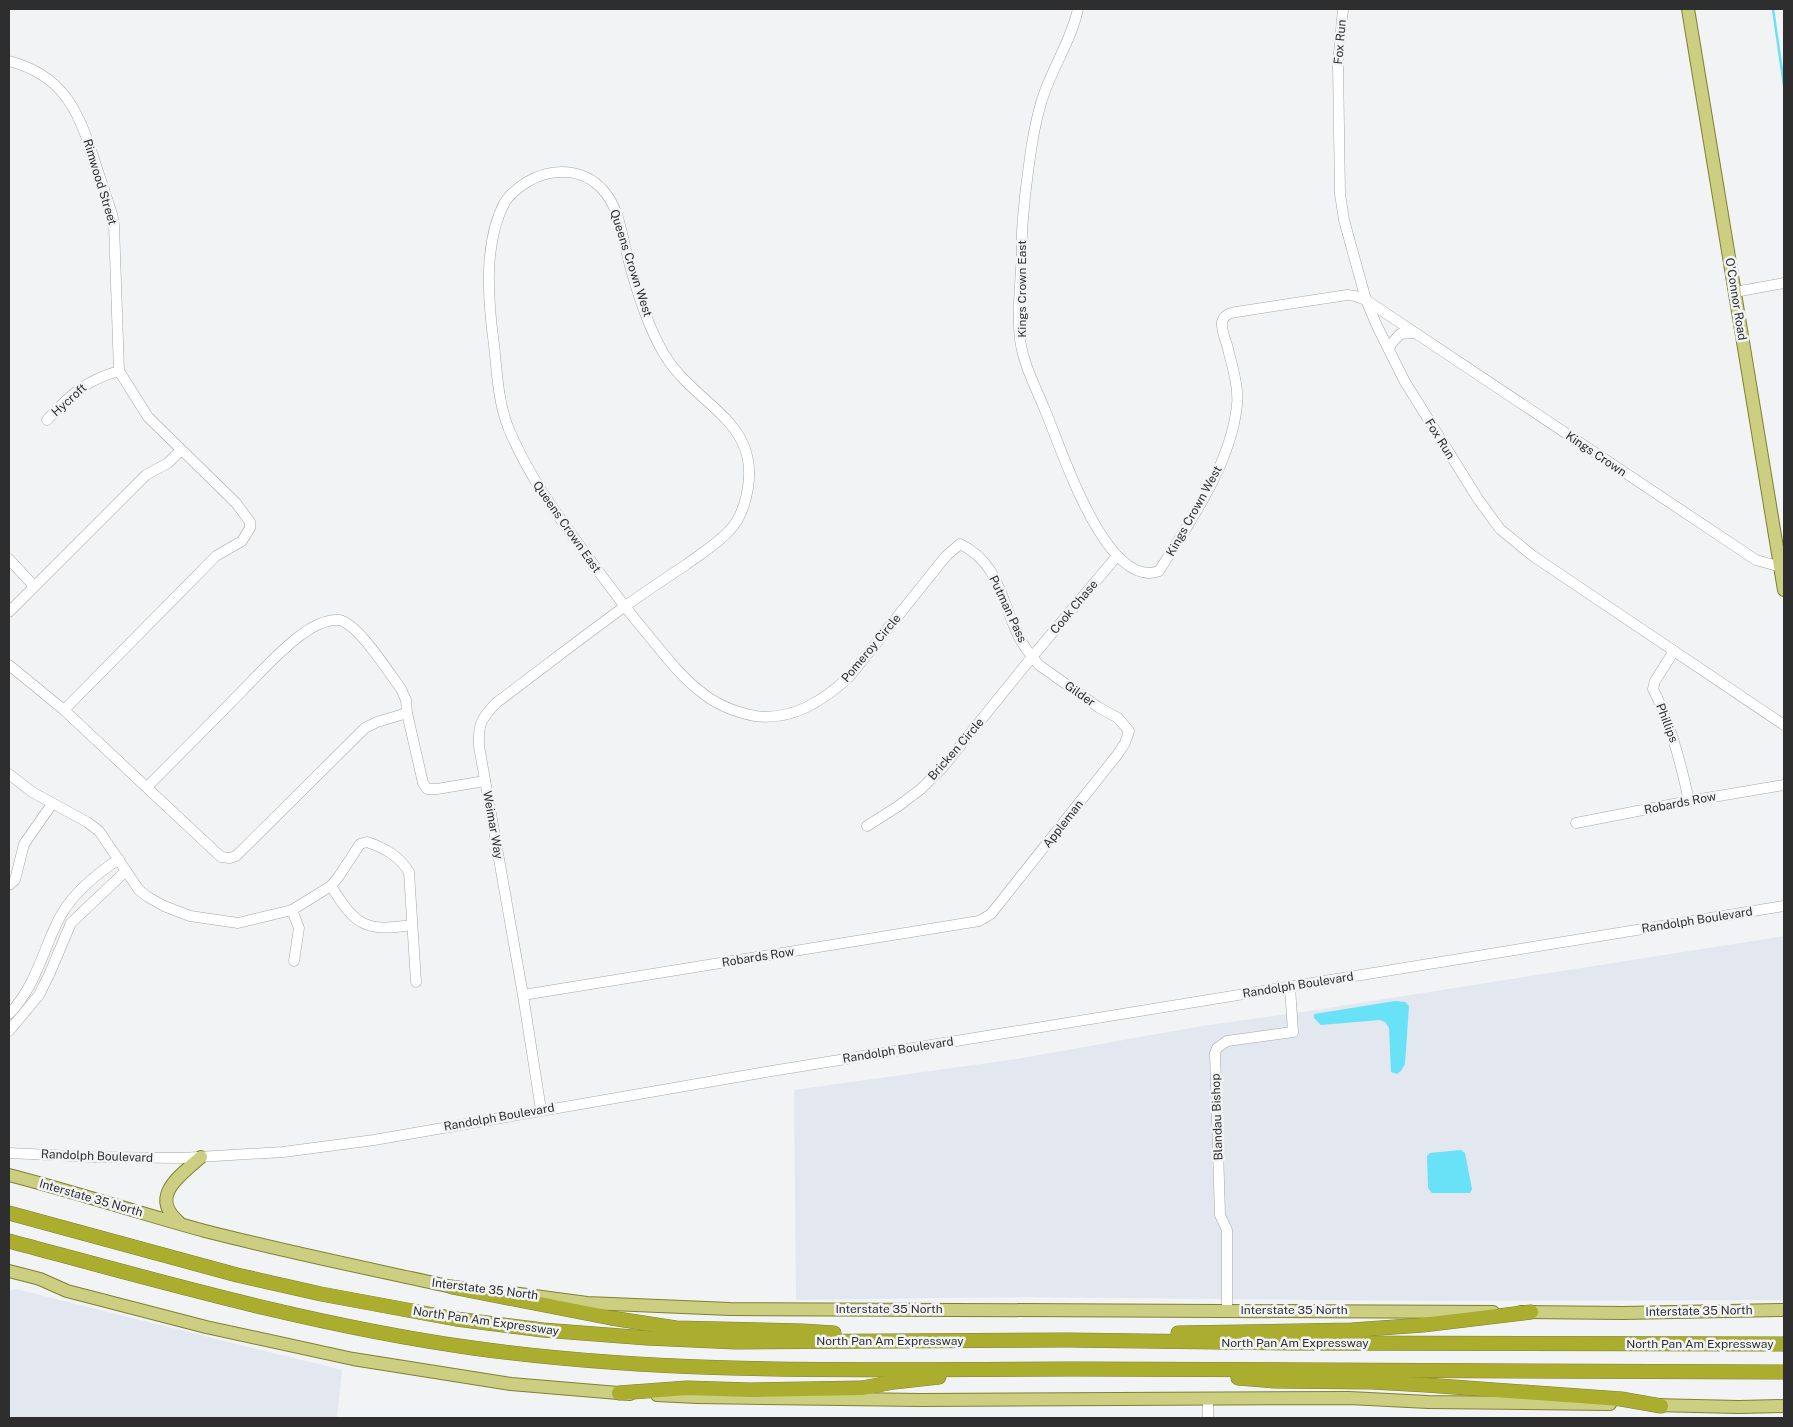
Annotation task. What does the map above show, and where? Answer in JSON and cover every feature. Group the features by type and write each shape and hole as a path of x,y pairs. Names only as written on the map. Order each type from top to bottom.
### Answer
{"highway":[{"name":"North Pan Am Expressway","path":"9,1213 321,1294 456,1319 543,1330 647,1338 736,1342 1068,1340 1292,1344 1784,1344"},
{"path":"9,1241 221,1298 320,1322 477,1349 611,1363 765,1370 1128,1369 1784,1372"},
{"path":"452,1287 611,1318 676,1328 802,1331 937,1341"},
{"path":"1068,1340 1195,1332 1352,1330 1531,1312"},
{"path":"618,1393 687,1388 768,1390 862,1388 993,1369"},
{"path":"1128,1369 1274,1381 1372,1382 1426,1385 1621,1399 1661,1406"}],"main road":[{"name":"O'Connor Road","path":"1688,9 1784,590"},
{"path":"181,1224 170,1214 166,1200 168,1189 176,1179 201,1157"},
{"name":"Interstate 35 North","path":"9,1175 69,1190 181,1224 314,1258 452,1287 587,1303 730,1309 1531,1312 1784,1310"},
{"path":"9,1271 40,1279 67,1291 206,1327 353,1359 511,1384 618,1393 697,1397 920,1400 1349,1398 1428,1402 1784,1406"},
{"path":"9,1278 27,1276"}],"street":[{"name":"Kings Crown East","path":"1078,9 1075,22 1046,88 1034,130 1021,241 1019,277 1020,340 1029,370 1076,487 1094,524 1116,556"},
{"name":"Fox Run","path":"1343,9 1338,83 1340,194 1344,220 1366,300 1405,382 1488,515 1500,529 1532,556 1784,725"},
{"name":"Rimwood Street","path":"9,61 36,71 54,84 75,109 84,129 114,225 119,371"},
{"name":"Queens Crown West","path":"521,187 543,174 570,171 579,173 602,188 617,214 638,291 663,352 691,387 728,420 746,449 749,468 746,494 743,509 733,527 716,544 624,607"},
{"name":"Queens Crown East","path":"521,187 507,199 500,214 490,255 491,327 497,378 505,417 527,469 549,505 624,607"},
{"path":"1735,292 1784,283"},
{"name":"Kings Crown","path":"1225,316 1236,312 1346,295 1366,300 1756,560 1780,567"},
{"name":"Kings Crown West","path":"1116,556 1141,572 1151,574 1159,571 1195,513 1228,447 1237,403 1233,371 1222,329 1222,321 1225,316"},
{"path":"1389,350 1391,344 1400,334 1414,333"},
{"path":"64,710 216,556 242,541 250,528 250,522 246,514 148,417 119,371"},
{"name":"Hycroft","path":"47,420 77,390 101,376 119,371"},
{"path":"9,612 146,475 168,463 181,450"},
{"name":"Pomeroy Circle","path":"624,607 678,670 706,696 729,708 754,716 789,715 823,699 849,676 946,556 960,544"},
{"name":"Putman Pass","path":"960,544 972,550 986,563 1001,588 1019,636 1032,657"},
{"name":"Cook Chase","path":"1032,657 1116,556"},
{"path":"9,559 34,586"},
{"name":"Weimar Way","path":"541,1110 478,733 483,716 496,703 624,607"},
{"path":"147,787 275,658 301,635 317,625 339,620 351,624 402,689 406,700 407,713 423,783 427,789 485,781"},
{"name":"Phillips","path":"1674,651 1655,681 1653,688 1671,733 1689,801"},
{"name":"Gilder","path":"1032,657 1039,665 1098,707 1118,718 1129,731"},
{"name":"Bricken Circle","path":"867,826 897,808 921,789 943,767 1032,657"},
{"path":"9,665 64,710 220,857 230,858 236,856 365,728 407,713"},
{"name":"Appleman","path":"991,914 1122,749 1129,731"},
{"path":"9,774 32,792 87,822 98,831 139,890 164,906 190,916 238,923 292,910 331,886 344,870 360,844 367,842 389,852 402,860 409,872 416,982"},
{"name":"Robards Row","path":"1576,824 1689,801 1784,785"},
{"path":"9,885 15,880 24,844 52,804"},
{"path":"9,1014 24,995 35,976 62,913 79,892 103,870 119,859"},
{"path":"9,1031 39,995 71,923 126,871"},
{"path":"331,886 351,914 371,927 387,929 412,925"},
{"name":"Randolph Boulevard","path":"9,1153 93,1157 182,1158 283,1152 374,1140 541,1110 1784,906"},
{"path":"292,910 299,928 294,961"},
{"name":"Robards Row","path":"523,995 978,920 991,914"},
{"name":"Blandau Bishop","path":"1227,1310 1226,1230 1220,1214 1215,1053 1217,1048 1227,1041 1293,1032 1290,987"},
{"path":"1208,1399 1208,1418"}],"shaded area":[{"path":"1784,936 1784,1300 1430,1301 1026,1297 796,1300 794,1090 1017,1059 1202,1026"},
{"path":"16,1289 342,1370 337,1418 9,1418 9,1291"}],"water":[{"path":"1395,1001 1405,1002 1409,1006 1405,1064 1397,1074 1391,1072 1389,1028 1385,1022 1380,1020 1321,1025 1314,1018 1314,1014"},
{"path":"1461,1150 1465,1153 1472,1189 1470,1193 1432,1193 1428,1188 1427,1156 1430,1153"}],"waterway":[{"path":"1773,9 1784,85"}]}
